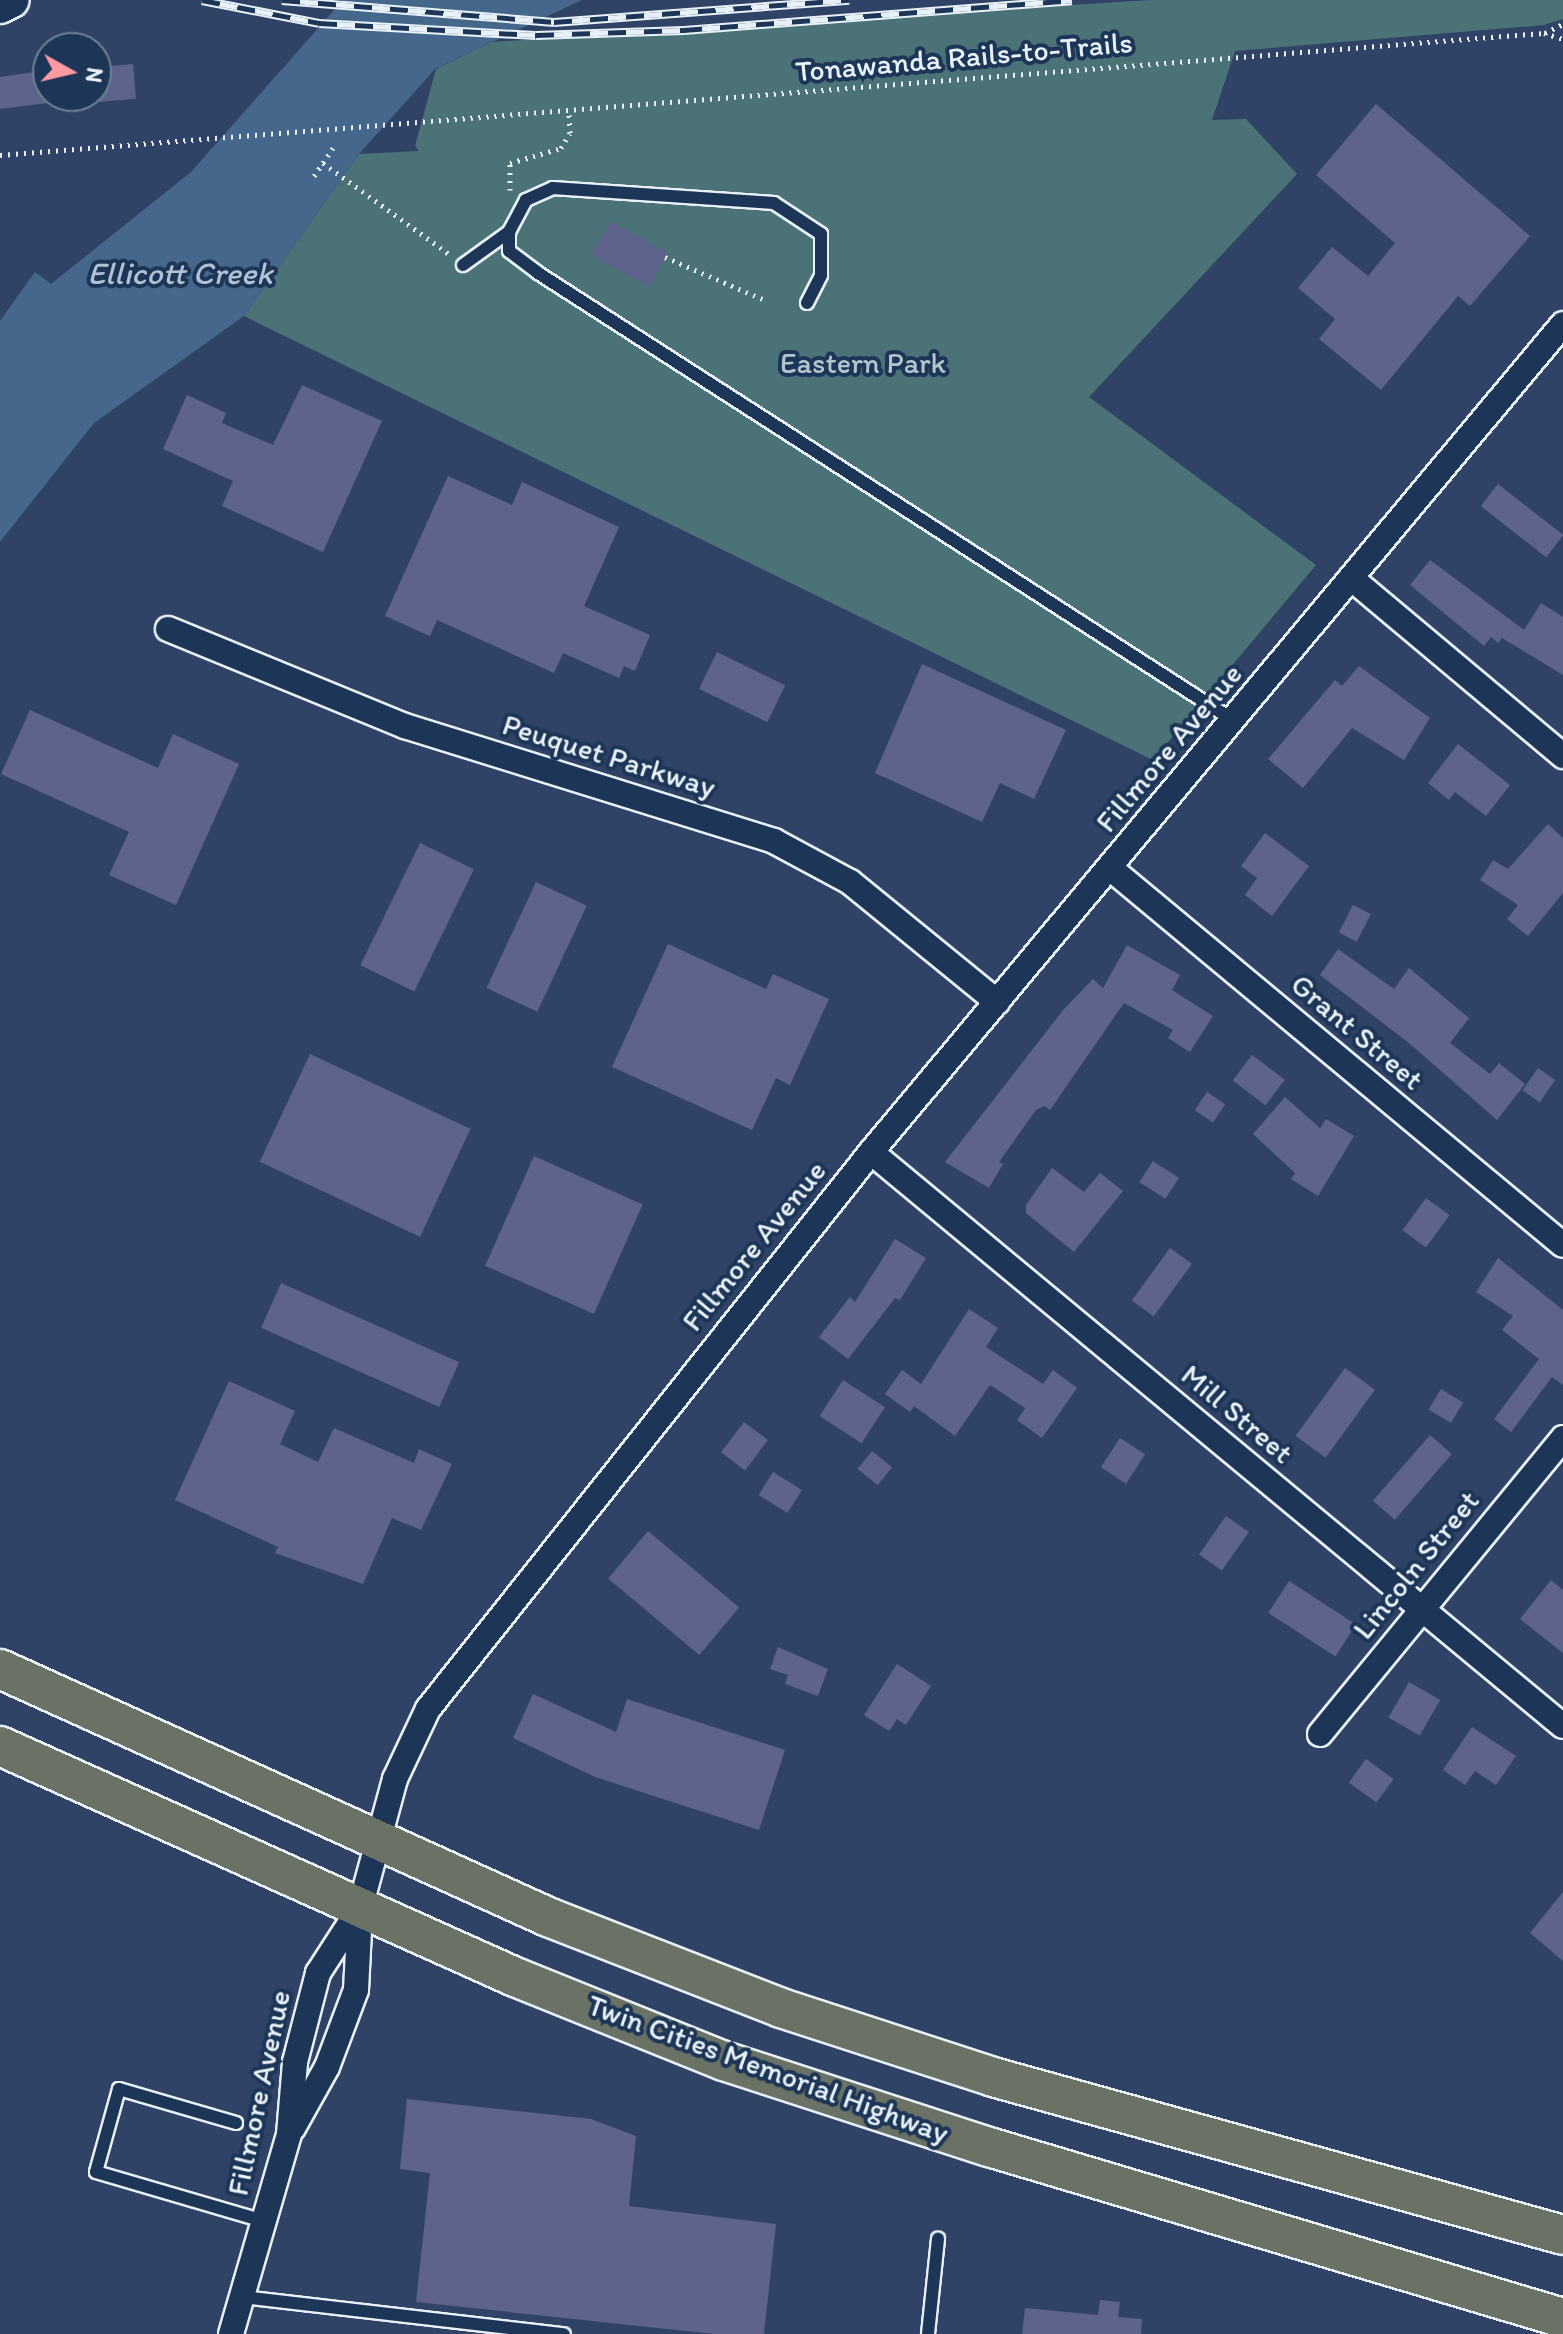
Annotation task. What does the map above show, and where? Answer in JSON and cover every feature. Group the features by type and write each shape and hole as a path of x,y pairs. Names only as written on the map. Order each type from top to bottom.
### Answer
{"main road":[{"name":"Twin Cities Memorial Highway","path":"0,1669 649,1960 781,2008 993,2077 1563,2235"},
{"name":"Twin Cities Memorial Highway","path":"0,1746 360,1908 724,2061 989,2147 1563,2318"}],"street":[{"path":"0,6 12,0"},
{"name":"Fillmore Avenue","path":"231,2334 289,2134 295,2062 318,1973 360,1908 395,1779 428,1709 871,1152 1563,324"},
{"path":"1351,578 1563,756"},
{"name":"Peuquet Parkway","path":"168,629 405,726 774,841 850,882 997,1002"},
{"name":"Grant Street","path":"1110,868 1563,1245"},
{"name":"Mill Street","path":"871,1152 1563,1726"},
{"name":"Lincoln Street","path":"1320,1734 1563,1438"},
{"path":"289,2134 327,2067 356,1990 360,1908"}],"lane":[{"path":"463,265 509,232 526,200 553,188 774,203 821,234 821,275 807,303"},
{"path":"509,232 509,251 538,273 1233,720"},
{"path":"236,2123 119,2089 96,2172 264,2221"},
{"path":"928,2334 938,2239"},
{"path":"242,2297 564,2334"}],"path":[{"path":"1544,33 1563,24"},
{"path":"1544,33 1563,39"},
{"name":"Tonawanda Rails-to-Trails","path":"0,155 198,138 388,127 1544,33"},
{"path":"526,200 512,196 510,163 561,148 570,133 569,112"},
{"path":"314,176 333,148"},
{"path":"323,163 463,265"},
{"path":"665,257 765,300"}],"green space":[{"name":"Eastern Park","path":"1150,0 1563,0 1563,19 1544,25 1235,51 1212,120 1246,119 1297,174 1089,397 1316,565 1153,760 244,316 359,154 419,151 415,146 436,69 492,42"}],"water":[{"name":"Ellicott Creek","path":"343,0 582,0 435,69 359,154 244,316 94,423 0,542 0,321 35,272 51,284 191,172"}],"building":[{"path":"133,64 136,99 112,101 112,66"},
{"path":"32,72 32,105 0,109 0,77"},
{"path":"1376,104 1530,236 1470,306 1458,296 1381,390 1319,339 1335,319 1298,288 1332,247 1368,276 1395,243 1316,175"},
{"path":"610,221 668,253 649,287 591,255"},
{"path":"302,385 382,421 323,552 222,506 233,481 163,449 187,395 226,413 222,423 273,445"},
{"path":"448,476 512,505 522,482 619,527 584,606 650,635 635,671 624,666 619,678 563,653 554,673 437,620 430,636 385,616"},
{"path":"1498,484 1563,535 1546,557 1481,506"},
{"path":"1430,560 1524,630 1541,603 1563,617 1563,675 1502,638 1498,643 1491,637 1484,646 1410,585"},
{"path":"717,652 785,685 767,722 699,689"},
{"path":"922,664 1066,730 1034,799 1000,783 982,822 875,773"},
{"path":"1359,666 1430,718 1404,760 1352,728 1303,788 1268,759 1335,680 1342,686"},
{"path":"30,710 158,768 173,734 239,764 176,905 109,875 129,832 1,774"},
{"path":"1458,744 1510,785 1486,816 1455,792 1449,800 1428,783"},
{"path":"1548,824 1563,838 1563,893 1528,936 1507,919 1518,905 1480,880 1493,860 1508,869"},
{"path":"1265,833 1309,866 1272,916 1245,895 1257,878 1241,866"},
{"path":"420,843 474,869 414,992 360,965"},
{"path":"536,882 587,906 537,1012 487,988"},
{"path":"1353,905 1371,914 1357,942 1339,933"},
{"path":"668,944 766,989 773,974 829,999 790,1085 776,1078 752,1130 612,1067"},
{"path":"1127,945 1180,975 1172,990 1213,1016 1190,1052 1168,1038 1173,1030 1124,1003 1050,1110 1044,1106 1036,1110 999,1162 1003,1164 989,1188 945,1162 1064,1009 1093,979 1103,988"},
{"path":"1338,949 1394,989 1409,968 1469,1018 1450,1043 1490,1074 1499,1063 1525,1084 1497,1120 1409,1043 1320,975"},
{"path":"310,1054 470,1129 420,1237 260,1162"},
{"path":"1252,1055 1285,1080 1265,1105 1233,1081"},
{"path":"1538,1068 1555,1080 1540,1102 1523,1090"},
{"path":"1207,1092 1225,1104 1213,1123 1195,1110"},
{"path":"1285,1097 1320,1128 1326,1119 1354,1136 1318,1196 1291,1179 1295,1173 1253,1134"},
{"path":"534,1156 643,1204 594,1314 485,1266"},
{"path":"1153,1161 1179,1178 1165,1199 1139,1182"},
{"path":"1052,1168 1084,1192 1100,1173 1123,1191 1074,1252 1026,1213 1026,1205"},
{"path":"1426,1198 1449,1215 1426,1247 1402,1230"},
{"path":"895,1239 926,1258 900,1300 895,1298 848,1359 819,1337 850,1297 855,1302"},
{"path":"1170,1248 1192,1264 1154,1316 1132,1301"},
{"path":"1498,1258 1563,1310 1563,1385 1552,1377 1511,1432 1494,1419 1539,1359 1502,1330 1513,1316 1476,1292"},
{"path":"281,1283 459,1362 439,1407 261,1328"},
{"path":"969,1309 998,1328 986,1347 1043,1384 1053,1370 1077,1388 1042,1438 1017,1420 1025,1408 990,1385 955,1436 914,1406 910,1412 885,1394 902,1370 921,1384"},
{"path":"1345,1368 1375,1390 1326,1458 1296,1436"},
{"path":"843,1380 885,1407 862,1443 820,1416"},
{"path":"229,1381 295,1411 280,1444 318,1462 334,1428 414,1463 419,1449 452,1464 421,1530 392,1518 363,1584 275,1553 278,1547 175,1500"},
{"path":"1441,1389 1463,1402 1451,1423 1429,1410"},
{"path":"744,1422 768,1440 745,1470 721,1452"},
{"path":"1430,1435 1452,1454 1395,1520 1373,1501"},
{"path":"1120,1438 1145,1454 1126,1484 1101,1467"},
{"path":"872,1451 892,1467 878,1485 858,1469"},
{"path":"773,1472 802,1490 788,1513 759,1495"},
{"path":"1226,1516 1249,1532 1222,1571 1199,1555"},
{"path":"648,1531 739,1607 699,1655 608,1578"},
{"path":"1551,1580 1563,1590 1563,1653 1520,1619"},
{"path":"1289,1581 1356,1625 1335,1656 1268,1613"},
{"path":"778,1647 828,1669 818,1696 785,1684 788,1675 770,1669"},
{"path":"897,1664 931,1686 906,1725 897,1719 889,1731 864,1715"},
{"path":"1409,1682 1440,1700 1420,1736 1388,1718"},
{"path":"533,1694 616,1732 627,1699 785,1750 759,1830 595,1777 513,1738"},
{"path":"1472,1727 1516,1756 1496,1785 1475,1771 1465,1785 1443,1770"},
{"path":"1366,1759 1394,1779 1376,1802 1349,1782"},
{"path":"1563,1892 1563,1961 1530,1933"},
{"path":"407,2099 591,2119 636,2136 629,2206 776,2224 764,2334 714,2334 416,2302 430,2173 400,2169"},
{"path":"1100,2300 1120,2302 1118,2317 1142,2319 1141,2334 1022,2334 1025,2308 1098,2315"}],"railway":[{"path":"202,0 319,23 536,35 684,30 1072,0"},
{"path":"282,0 554,22 849,0"}]}
